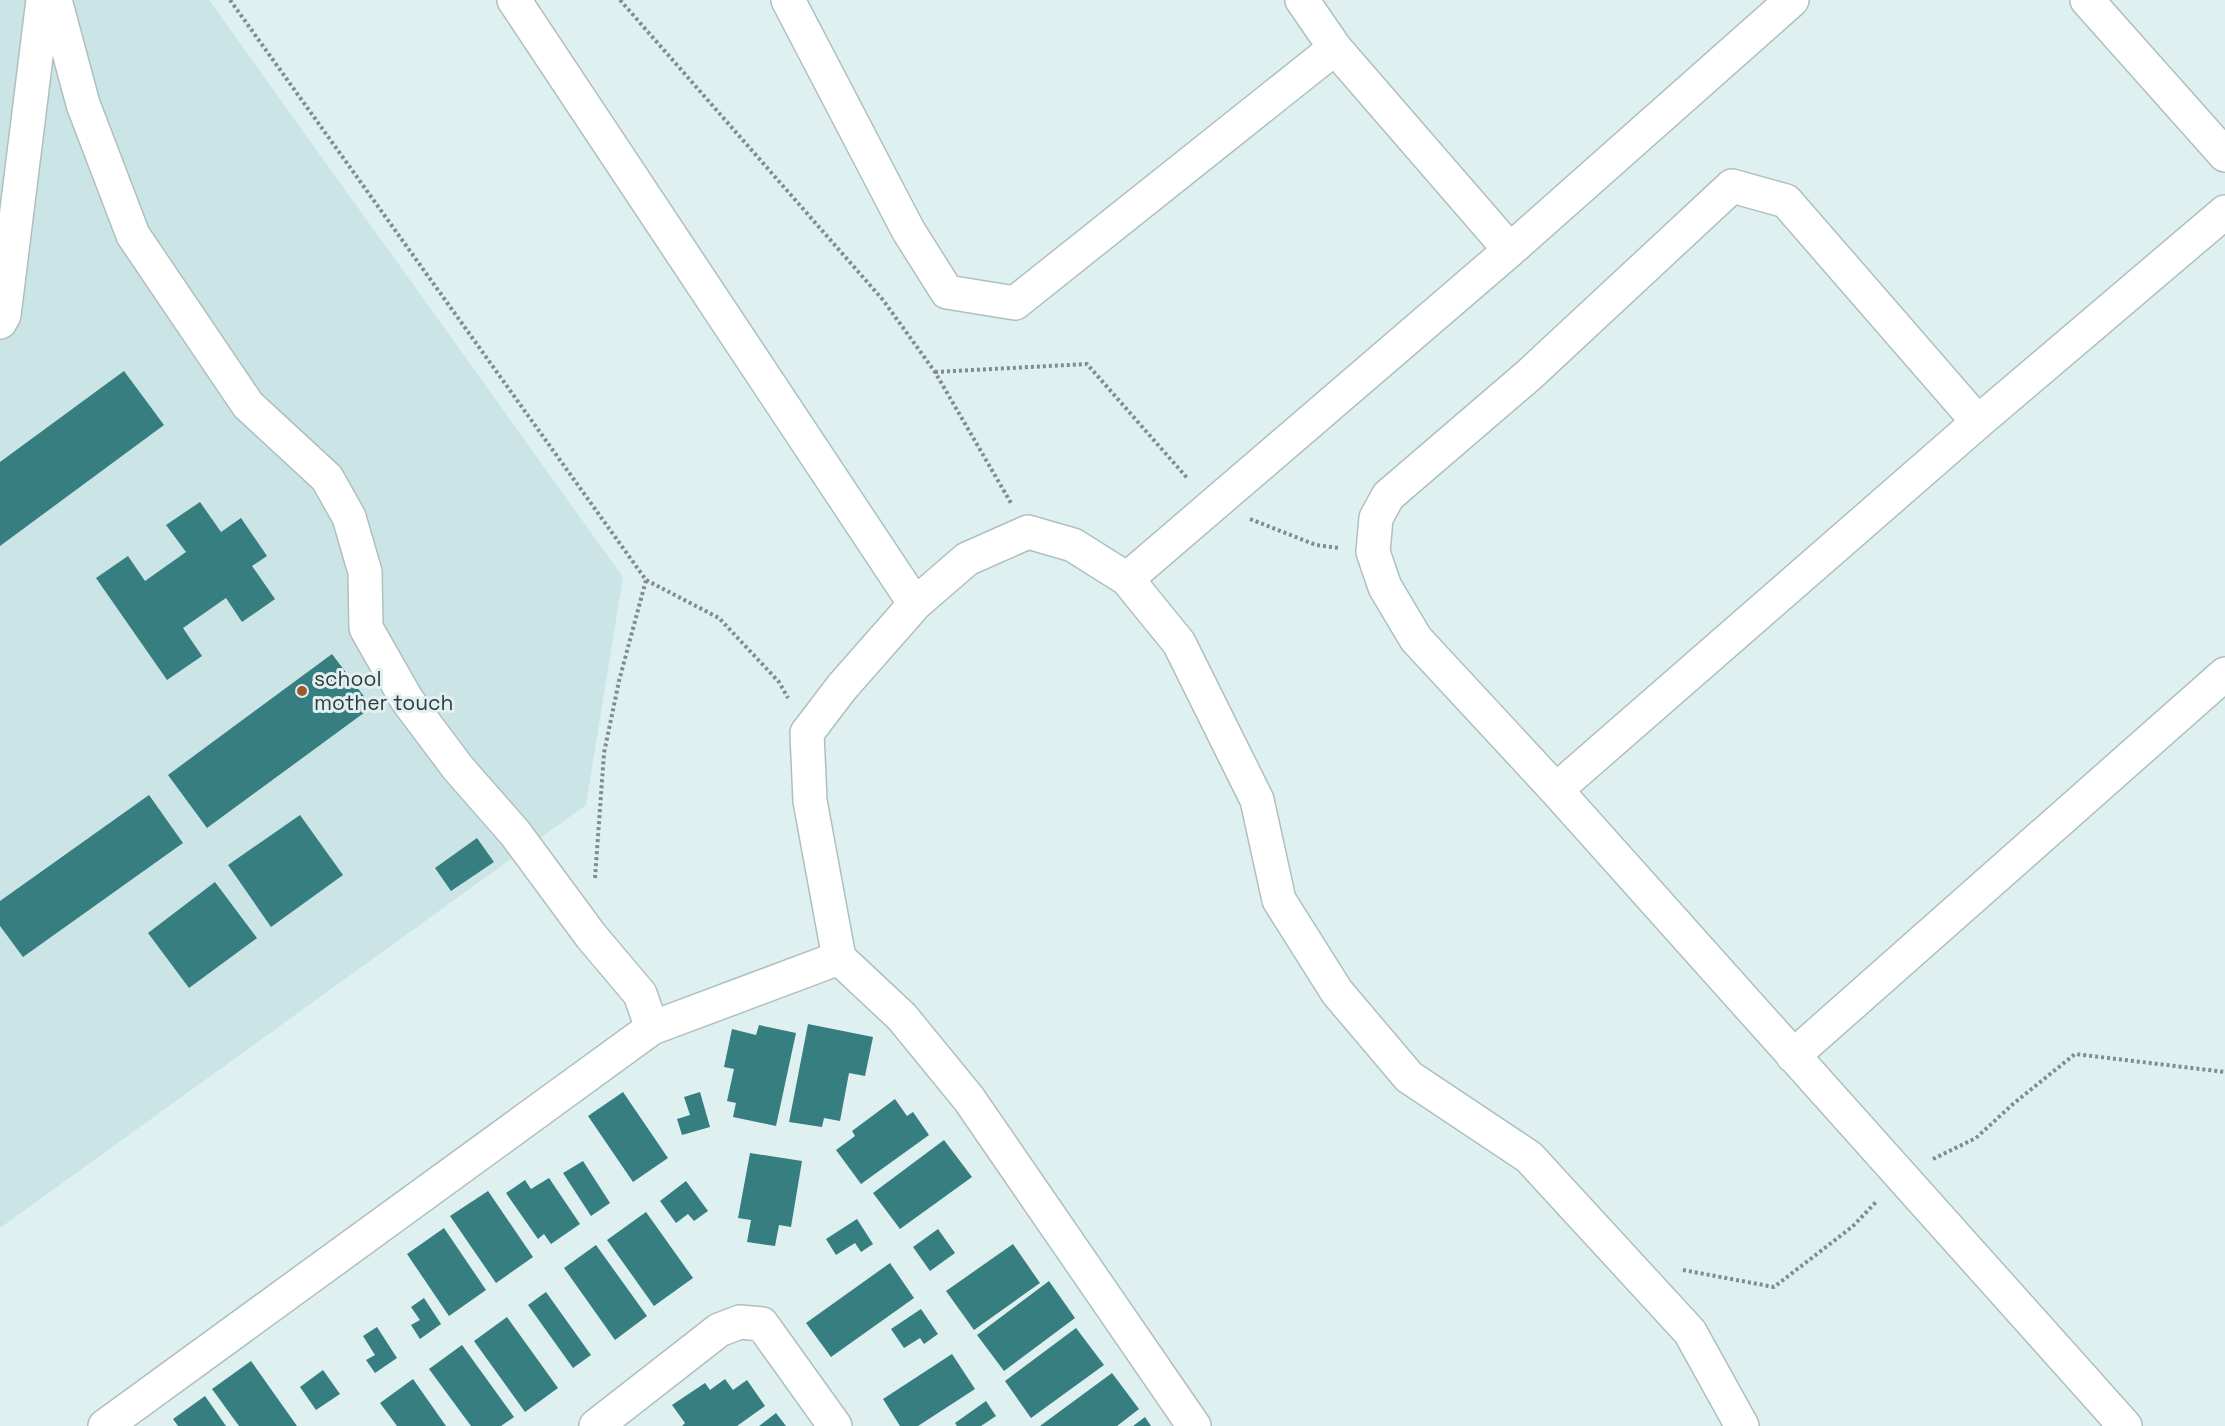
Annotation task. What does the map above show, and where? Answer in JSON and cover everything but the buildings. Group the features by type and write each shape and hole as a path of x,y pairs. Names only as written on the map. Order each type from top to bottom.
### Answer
{"street":[{"path":"0,322 4,315 44,0"},
{"path":"55,0 83,104 133,235 248,405 327,478 349,517 365,572 366,628 407,700 458,768 522,841 591,936 640,994 652,1028"},
{"path":"514,0 915,604"},
{"path":"788,0 908,230 947,292 1015,303 1335,48"},
{"path":"1302,0 1335,48 1510,250"},
{"path":"1126,579 1510,250 1792,0"},
{"path":"2087,0 2225,155"},
{"path":"1978,422 1786,201 1731,186 1529,375 1388,496 1376,518 1373,552 1385,587 1416,639 1556,789 2125,1426"},
{"path":"1556,789 1978,422 2225,212"},
{"path":"1194,1426 969,1099 902,1017 838,958 810,801 807,733 842,687 915,604 967,559 1028,532 1073,544 1126,579 1179,643 1257,800 1279,900 1337,992 1409,1077 1529,1156 1690,1332 1742,1426"},
{"path":"1793,1056 2225,674"},
{"path":"105,1426 652,1028 838,958"},
{"path":"596,1426 719,1330 740,1322 762,1324 836,1426"}],"path":[{"path":"230,0 646,580 719,618 779,682 807,733"},
{"path":"620,0 883,300 935,372 1028,532"},
{"path":"935,372 1087,364 1213,506 1316,545 1373,552"},
{"path":"591,936 604,753 619,681 646,580"}],"shaded area":[{"name":"school mother touch","path":"0,0 209,0 623,577 586,805 0,1228"}],"place":[{"name":"school mother touch","path":"302,691"}]}
